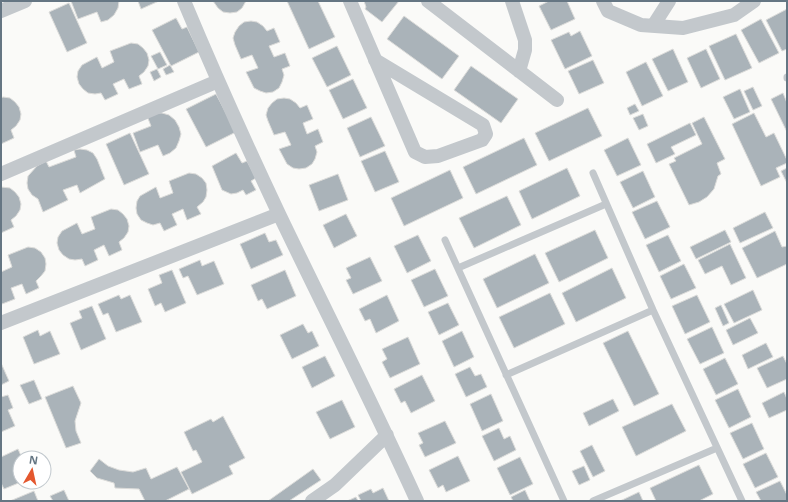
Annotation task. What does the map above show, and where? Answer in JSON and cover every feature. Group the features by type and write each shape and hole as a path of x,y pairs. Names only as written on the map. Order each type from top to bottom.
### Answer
{"street":[{"path":"1,11 25,1"},
{"path":"184,1 218,81 279,214 387,435 417,501"},
{"path":"350,1 375,60 415,152 425,157 438,156 482,140 486,134 483,125 375,60"},
{"path":"428,1 557,100"},
{"path":"512,1 525,40 525,50 519,71"},
{"path":"603,1 608,11 641,25 683,28 734,15 754,1"},
{"path":"653,26 668,1"},
{"path":"1,174 218,81"},
{"path":"1,323 279,214"},
{"path":"312,501 335,485 387,435"}],"lane":[{"path":"593,174 653,310 742,501"},
{"path":"458,268 606,204"},
{"path":"445,240 564,501"},
{"path":"506,375 653,310"},
{"path":"593,501 716,448"}],"building":[{"path":"71,1 119,1 118,8 114,15 108,20 101,22 97,12 78,19"},
{"path":"138,1 159,1 141,9"},
{"path":"213,1 246,1 242,8 237,12 230,13 223,12"},
{"path":"287,1 318,1 335,37 309,49"},
{"path":"364,1 399,1 382,22 365,9 366,7"},
{"path":"549,1 567,1 575,19 551,30 539,6"},
{"path":"69,3 87,43 67,52 49,12"},
{"path":"787,9 787,49 782,51 766,20"},
{"path":"404,16 459,56 442,79 387,39"},
{"path":"176,18 182,29 187,27 199,52 171,66 152,30"},
{"path":"761,19 779,53 759,63 741,30"},
{"path":"244,22 257,22 267,31 274,28 280,42 269,46 274,57 285,53 290,66 282,69 284,75 282,82 279,88 273,92 266,93 254,88 246,72 258,68 252,55 241,59 235,45 233,38 239,26"},
{"path":"580,31 592,56 565,69 551,40 569,32 571,36"},
{"path":"736,34 752,68 725,80 709,46"},
{"path":"131,43 138,44 143,48 147,53 149,60 148,66 139,76 142,84 129,89 124,79 113,84 118,94 105,100 101,93 88,93 83,89 79,84 77,77 78,71 82,65 97,57 102,68 114,62 110,51"},
{"path":"337,46 351,75 327,87 312,58"},
{"path":"673,49 688,82 668,91 652,59"},
{"path":"706,49 720,79 701,88 687,58"},
{"path":"160,52 167,65 158,69 151,56"},
{"path":"593,60 604,83 579,94 568,71"},
{"path":"646,62 663,96 642,106 626,72"},
{"path":"170,65 174,72 166,75 163,69"},
{"path":"471,66 518,99 501,123 454,90"},
{"path":"157,69 161,77 154,81 150,72"},
{"path":"353,79 367,108 343,119 329,90"},
{"path":"753,87 762,106 753,110 744,91"},
{"path":"740,89 750,112 734,119 723,97"},
{"path":"783,93 787,103 787,132 771,99"},
{"path":"216,94 236,132 206,147 186,109"},
{"path":"1,98 10,98 15,102 19,107 21,114 20,120 11,130 14,138 1,144"},
{"path":"277,99 290,99 300,108 307,105 313,119 303,123 307,134 318,129 323,142 315,146 317,152 315,159 312,164 306,168 293,168 287,164 279,149 291,145 285,132 274,135 266,115 268,108 272,103"},
{"path":"635,104 639,111 630,115 627,108"},
{"path":"588,108 602,136 549,161 535,133"},
{"path":"154,113 169,115 175,120 181,134 176,148 163,156 158,145 140,152 133,133 151,126 147,116"},
{"path":"754,113 766,137 774,133 787,160 787,163 776,168 780,177 761,186 732,124"},
{"path":"643,114 648,126 639,130 633,118"},
{"path":"371,117 385,146 360,157 347,128"},
{"path":"704,117 725,159 717,163 721,174 718,176 714,189 707,197 699,202 689,205 669,164 676,161 674,158 702,144 692,123"},
{"path":"690,123 696,135 671,147 675,154 656,163 647,144"},
{"path":"130,133 149,174 124,185 106,144"},
{"path":"524,138 537,165 476,194 463,167"},
{"path":"628,138 641,165 617,176 604,150"},
{"path":"80,149 93,153 105,179 80,193 77,185 63,190 68,200 43,212 38,199 32,195 28,189 28,176 37,166 46,161 49,167 76,157 74,150"},
{"path":"385,151 399,182 375,192 361,161"},
{"path":"236,153 242,163 247,161 256,178 251,181 256,190 246,195 243,190 231,194 222,190 212,166"},
{"path":"567,168 580,196 532,219 519,191"},
{"path":"787,168 787,183 781,171"},
{"path":"450,170 463,198 404,226 391,198"},
{"path":"643,171 655,197 633,208 620,182"},
{"path":"189,173 196,174 206,183 206,197 197,207 201,214 187,220 183,209 172,214 177,225 164,231 160,223 153,225 141,220 137,214 136,208 137,201 140,196 156,187 160,198 173,193 169,181"},
{"path":"338,174 348,200 319,211 309,185"},
{"path":"1,187 10,188 15,192 19,197 21,204 20,210 11,220 14,227 1,233"},
{"path":"507,196 521,225 474,248 459,218"},
{"path":"657,201 670,227 645,239 632,212"},
{"path":"111,209 118,210 123,214 127,219 129,226 128,232 119,242 122,250 109,256 104,245 94,250 98,260 85,266 82,259 69,259 63,255 59,250 57,243 58,237 62,231 77,223 82,234 95,229 91,217"},
{"path":"765,212 773,228 740,243 733,228"},
{"path":"346,214 357,236 334,248 323,225"},
{"path":"595,230 608,258 559,282 545,253"},
{"path":"725,230 731,242 696,259 690,247"},
{"path":"775,231 782,247 787,246 787,264 757,278 742,248"},
{"path":"265,233 269,242 276,240 283,255 251,269 240,244"},
{"path":"418,235 431,261 407,273 394,246"},
{"path":"668,235 681,261 659,272 646,245"},
{"path":"730,244 746,278 731,285 722,266 705,274 698,260"},
{"path":"28,247 35,248 41,252 45,258 45,271 36,281 39,288 26,294 22,284 11,288 15,299 2,304 1,272 12,267 8,255"},
{"path":"535,254 549,283 497,308 483,279"},
{"path":"370,257 382,281 353,294 346,280 351,278 346,268"},
{"path":"200,260 202,266 214,261 224,284 197,295 188,276 183,278 179,269"},
{"path":"684,264 696,288 671,299 660,276"},
{"path":"612,268 626,298 576,322 562,293"},
{"path":"435,269 448,296 424,307 411,280"},
{"path":"172,270 186,303 165,312 161,303 155,306 148,289 162,283 159,275"},
{"path":"285,270 296,296 267,309 262,299 258,301 251,285"},
{"path":"753,290 762,310 734,323 724,304"},
{"path":"550,293 565,324 514,348 499,317"},
{"path":"119,295 121,299 130,295 142,322 116,332 108,313 103,315 98,304"},
{"path":"387,295 399,321 376,333 370,319 365,321 359,309"},
{"path":"697,295 710,322 685,334 672,306"},
{"path":"448,303 459,325 439,335 428,312"},
{"path":"721,305 729,323 723,326 715,308"},
{"path":"92,306 106,339 81,350 70,323 82,318 79,311"},
{"path":"750,318 758,333 733,345 726,330"},
{"path":"303,324 308,333 312,331 319,346 292,359 280,335"},
{"path":"712,327 724,353 700,364 687,339"},
{"path":"38,330 40,336 50,331 60,354 34,364 23,337"},
{"path":"462,331 474,357 454,367 442,341"},
{"path":"628,331 659,394 634,406 603,343"},
{"path":"408,337 420,364 390,378 382,362 387,359 382,349"},
{"path":"766,343 773,357 748,369 742,355"},
{"path":"325,356 335,376 312,388 302,367"},
{"path":"783,356 787,364 787,379 767,388 757,368"},
{"path":"725,358 738,384 716,395 703,369"},
{"path":"1,363 9,381 1,385"},
{"path":"470,367 475,376 481,374 487,387 466,397 455,374"},
{"path":"422,375 435,401 411,413 405,401 401,403 394,389"},
{"path":"34,380 42,399 29,404 20,385"},
{"path":"73,386 81,403 75,421 76,431 81,443 66,448 45,397"},
{"path":"738,389 751,417 729,428 715,400"},
{"path":"784,392 787,399 787,410 769,418 762,403"},
{"path":"491,394 503,421 482,431 470,404"},
{"path":"8,395 13,408 8,410 15,426 1,432 1,397"},
{"path":"613,399 619,411 589,426 583,413"},
{"path":"342,400 355,427 330,439 316,412"},
{"path":"672,404 686,431 636,456 622,427"},
{"path":"223,416 245,458 229,466 233,474 192,494 181,472 202,462 196,450 193,451 184,432 211,419 213,422"},
{"path":"445,421 456,443 425,457 419,445 423,443 418,433"},
{"path":"752,423 764,449 743,459 730,433"},
{"path":"499,428 504,439 510,436 516,450 494,461 482,436"},
{"path":"592,445 605,471 593,477 580,451"},
{"path":"12,452 12,486 4,489 1,483 1,457"},
{"path":"766,453 778,477 755,488 743,464"},
{"path":"458,456 470,481 446,492 443,485 438,488 429,470"},
{"path":"520,457 533,484 510,495 497,468"},
{"path":"99,459 108,466 119,470 133,472 146,468 151,479 177,467 189,489 165,501 145,501 139,489 115,488 114,483 97,478 90,471"},
{"path":"699,465 713,494 699,501 656,501 650,488"},
{"path":"584,466 590,480 579,485 572,471"},
{"path":"313,469 321,480 289,501 268,501"},
{"path":"780,481 787,495 787,501 761,501 756,492"},
{"path":"383,488 389,501 361,501 358,495 371,489 373,493"},
{"path":"64,490 69,501 53,501 50,496"},
{"path":"525,490 530,501 513,501 511,497"},
{"path":"34,491 38,501 10,501"},
{"path":"639,492 643,501 620,501"},
{"path":"356,497 358,501 347,501"}]}
